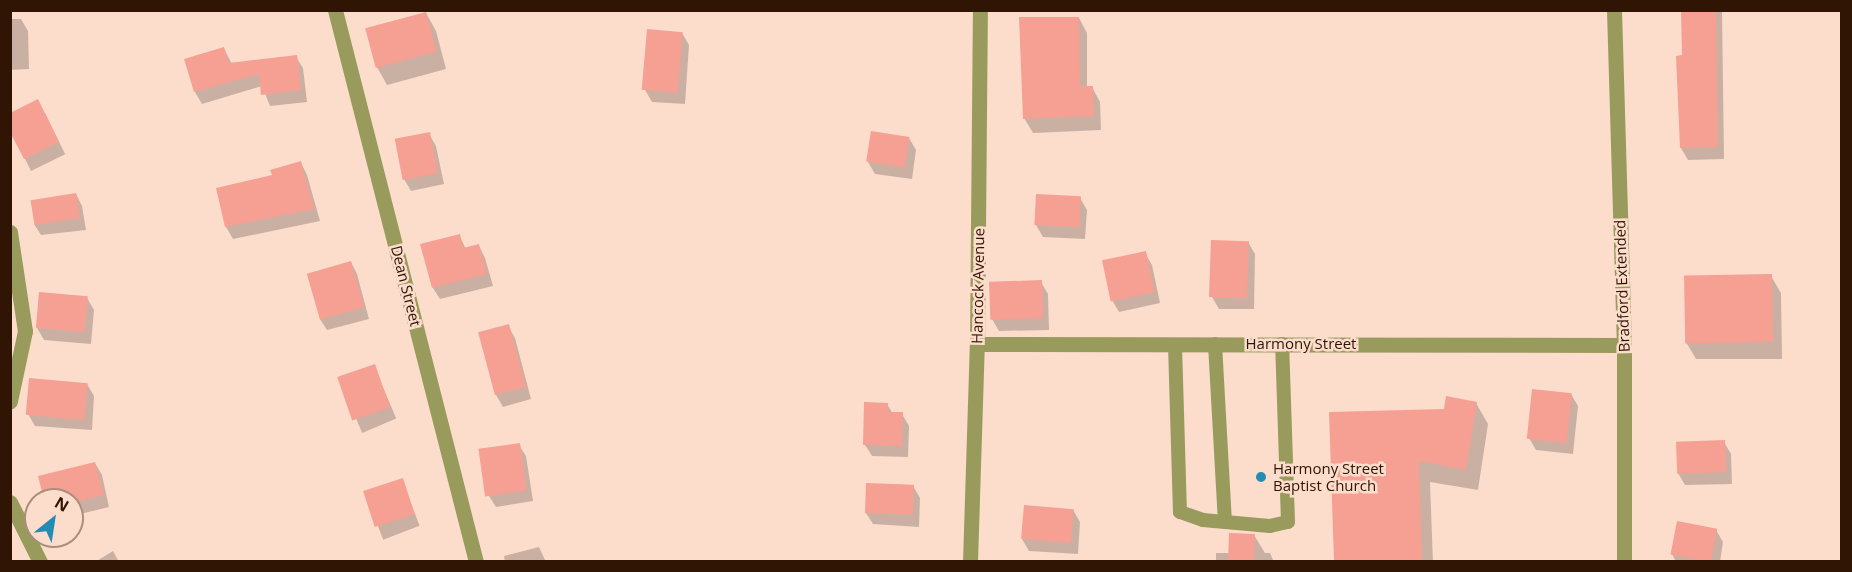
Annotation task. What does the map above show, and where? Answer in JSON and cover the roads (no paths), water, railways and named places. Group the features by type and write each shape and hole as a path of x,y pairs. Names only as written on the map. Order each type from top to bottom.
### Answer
{"street":[{"name":"Dean Street","path":"335,10 476,561"},
{"name":"Hancock Avenue","path":"970,561 977,344 980,10"},
{"name":"Bradford Extended","path":"1614,10 1624,345 1624,561"},
{"path":"10,232 25,331 10,401"},
{"name":"Harmony Street","path":"977,344 1624,345"},
{"path":"10,502 40,561"}],"lane":[{"path":"1215,344 1225,522"},
{"path":"1175,345 1180,512 1203,520 1270,526 1288,522 1282,344"}],"place":[{"name":"Harmony Street Baptist Church","path":"1261,477"}]}
